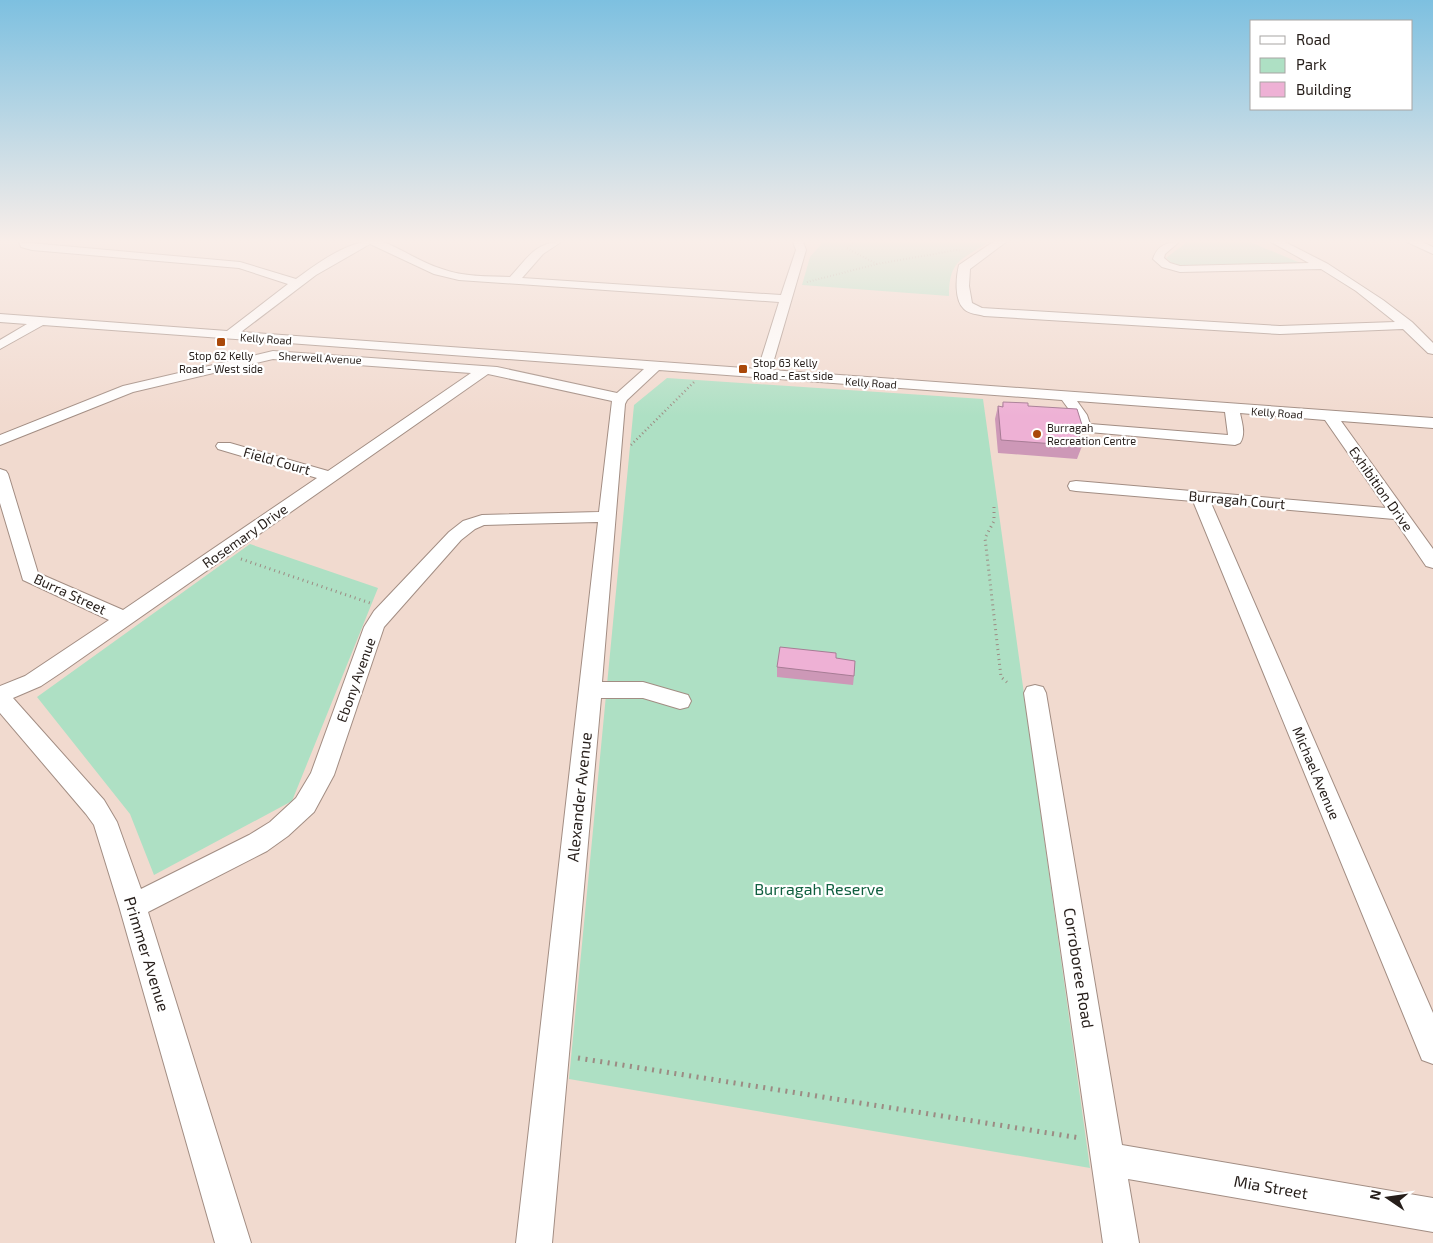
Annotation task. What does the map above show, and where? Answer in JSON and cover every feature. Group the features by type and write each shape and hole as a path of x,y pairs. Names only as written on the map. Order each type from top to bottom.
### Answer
{"street":[{"path":"228,336 276,300"},
{"path":"763,375 787,300"},
{"path":"966,300 967,305 984,312 1280,330 1408,324"},
{"path":"1376,300 1408,324 1433,350"},
{"path":"0,307 194,324"},
{"name":"Kelly Road","path":"0,318 228,336 711,361"},
{"path":"0,345 41,322"},
{"name":"Kelly Road","path":"290,330 655,367 1067,397 1119,395 1405,409"},
{"name":"Sherwell Avenue","path":"0,440 128,389 266,356 296,355 485,370 620,398"},
{"path":"620,398 655,367"},
{"name":"Rosemary Drive","path":"0,696 33,681 485,370"},
{"name":"Kelly Road","path":"839,370 1119,395 1232,409 1433,423"},
{"path":"1067,397 1080,415 1083,428 1236,440 1236,428 1232,409"},
{"name":"Alexander Avenue","path":"534,1243 620,398"},
{"name":"Exhibition Drive","path":"1330,416 1433,562"},
{"name":"Field Court","path":"224,446 331,477"},
{"name":"Burra Street","path":"0,474 27,571 32,578 125,619"},
{"name":"Burragah Court","path":"1076,486 1399,514"},
{"name":"Michael Avenue","path":"1200,498 1433,1049"},
{"name":"Ebony Avenue","path":"133,906 258,843 279,829 306,805 322,775 374,627 387,608 455,536 469,525 482,520 607,517"},
{"name":"Corroboree Road","path":"1022,689 1108,1150 1121,1243"},
{"path":"591,690 643,690 680,701"},
{"name":"Primmer Avenue","path":"0,696 105,822 133,906 233,1243"},
{"name":"Mia Street","path":"1108,1150 1433,1215"}],"path":[{"path":"613,463 697,379"},
{"path":"994,507 994,521 985,538 1001,677 1022,689"},
{"path":"221,552 387,608"},
{"path":"552,1054 1108,1150"}],"green space":[{"name":"Burragah Reserve","path":"667,378 983,399 1090,1168 569,1079 634,405"},
{"path":"250,544 378,588 292,801 154,875 130,814 37,697"}],"building":[{"name":"Burragah Recreation Centre","path":"1003,402 1028,403 1028,406 1077,409 1082,425 1076,425 1082,446 1001,440 998,406 1003,407"},
{"path":"780,647 836,653 836,658 855,661 854,676 777,667"}],"place":[{"name":"Stop 62 Kelly Road - West side","path":"221,342"},
{"name":"Stop 63 Kelly Road - East side","path":"743,369"},
{"name":"Burragah Recreation Centre","path":"1037,434"}]}
